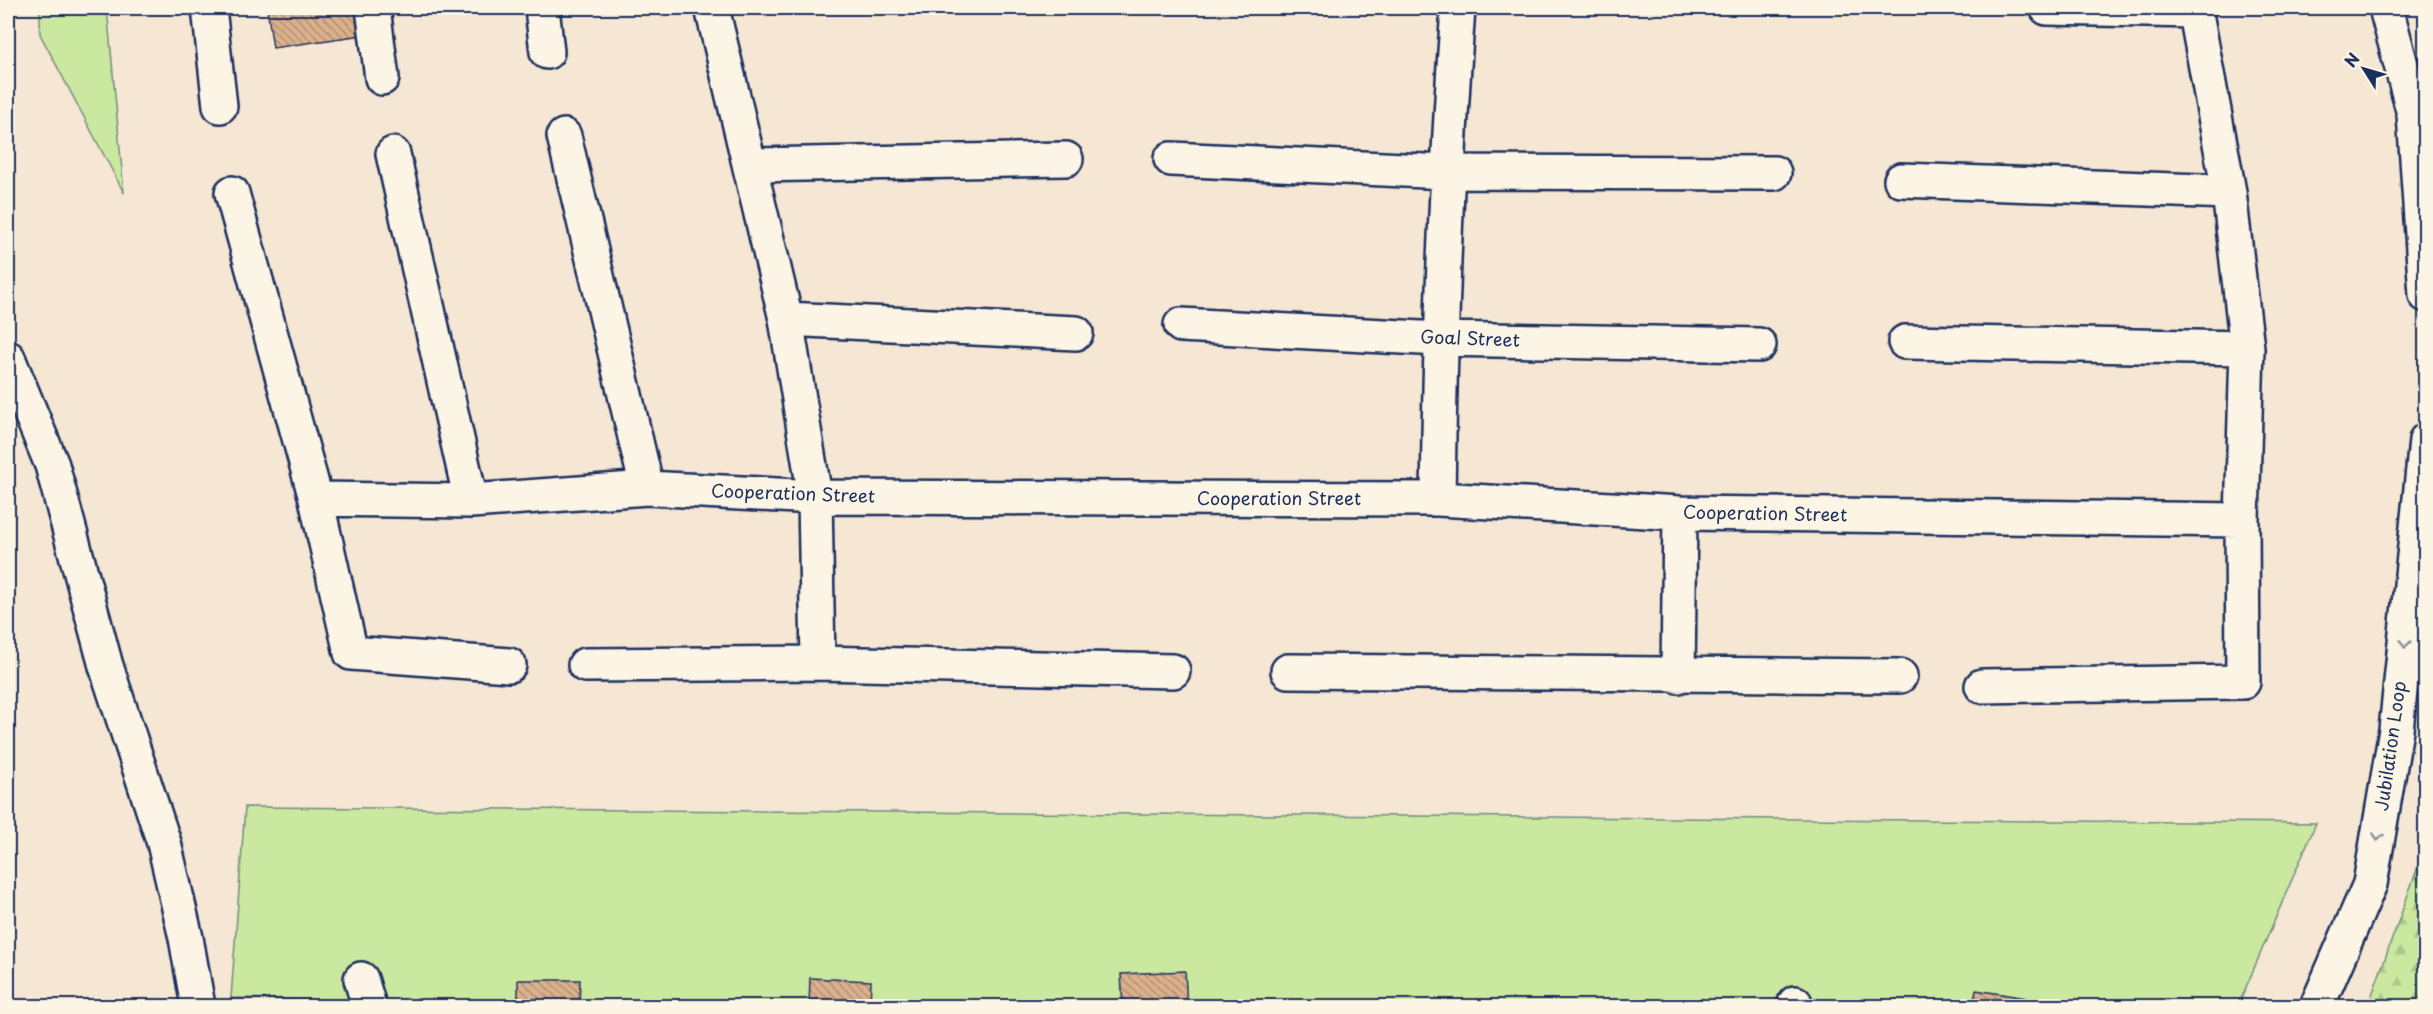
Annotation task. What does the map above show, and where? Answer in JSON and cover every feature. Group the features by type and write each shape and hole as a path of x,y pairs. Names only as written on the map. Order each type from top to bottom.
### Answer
{"street":[{"path":"209,8 220,106"},
{"path":"373,8 382,78"},
{"path":"542,8 547,52"},
{"path":"711,8 786,319 815,497 818,663"},
{"path":"1438,499 1440,339 1446,172 1458,8"},
{"path":"1982,686 2243,682 2242,520 2247,348 2229,192 2196,9 2047,8"},
{"path":"2386,8 2414,114 2426,295"},
{"path":"564,136 647,488"},
{"path":"393,154 471,501"},
{"path":"750,165 1066,159"},
{"path":"1171,159 1446,172 1774,173"},
{"path":"1901,180 2229,192"},
{"path":"232,193 316,499 351,653 509,665"},
{"path":"786,319 1076,333"},
{"name":"Goal Street","path":"1181,325 1440,339 1759,345"},
{"path":"1905,342 2247,348"},
{"path":"8,358 52,465 106,666 164,843 186,938 198,1006"},
{"name":"Jubilation Loop","path":"2317,1006 2370,884 2396,730 2426,440"},
{"name":"Cooperation Street","path":"316,499 471,501 647,488 815,497 1438,499 1680,513 2242,520"},
{"path":"1678,675 1680,513"},
{"path":"585,665 818,663 1173,671"},
{"path":"1288,671 1900,676"}],"green space":[{"path":"40,8 107,8 124,193 40,34"},
{"path":"245,807 2316,823 2238,1006 540,1006 231,998"},
{"path":"2425,847 2425,1006 2368,1006"}],"building":[{"path":"267,8 358,8 362,35 273,48"},
{"path":"1185,971 1187,1006 1123,1006 1121,974"},
{"path":"810,978 871,981 870,1006 809,1006"},
{"path":"518,980 580,980 579,1006 518,1006"},
{"path":"1976,990 2026,998 2025,1006 1973,1006"}]}
